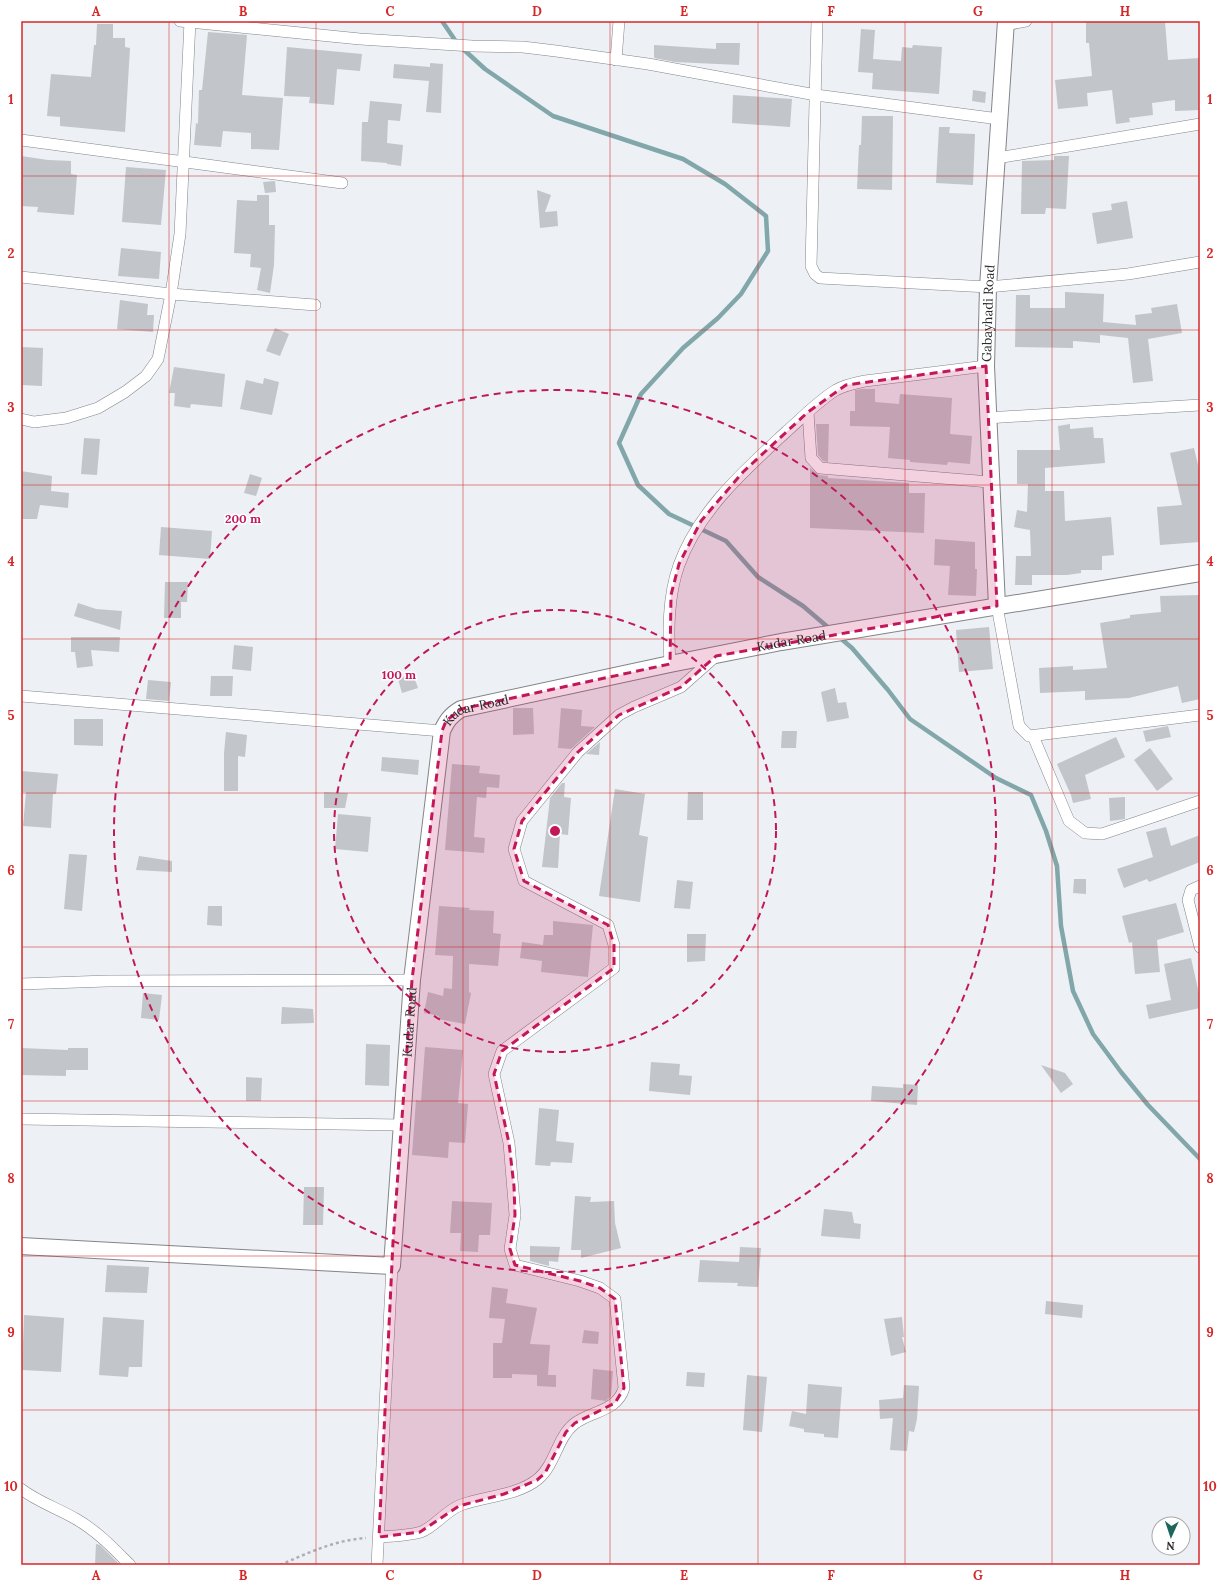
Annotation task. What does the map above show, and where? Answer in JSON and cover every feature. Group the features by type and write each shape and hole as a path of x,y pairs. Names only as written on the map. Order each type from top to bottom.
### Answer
{"street":[{"path":"21,419 34,422 66,418 98,408 125,392 146,376 158,359 171,294 180,234 186,21 360,39 472,46 523,47 616,60 816,95 999,119"},
{"path":"616,60 619,21"},
{"path":"817,21 811,266 815,274 820,278 988,287 1128,274 1200,262"},
{"path":"1006,23 1026,21"},
{"name":"Gabayhadi Road","path":"997,606 987,418 986,366 988,287 1006,23"},
{"path":"996,158 1200,124"},
{"path":"21,140 182,163 342,183"},
{"path":"21,277 171,294 315,304"},
{"path":"670,664 669,643 671,595 679,564 701,521 744,472 808,412 835,391 846,385 865,381 986,366"},
{"path":"987,418 1200,405"},
{"path":"808,412 811,458 820,468 990,482"},
{"name":"Kudar Road","path":"392,1266 412,980 442,731 446,721 452,714 461,709 670,664 781,642 1200,573"},
{"path":"997,606 1019,726 1025,733 1033,736 1199,718"},
{"path":"379,1537 406,1535 420,1532 428,1529 443,1515 459,1506 504,1494 537,1480 545,1473 566,1432 575,1423 607,1408 622,1395 624,1388 614,1298 600,1288 580,1281 515,1266 510,1249 515,1215 514,1186 509,1143 494,1074 502,1051 614,968 614,945 608,925 524,881 514,849 522,820 578,752 619,715 681,687 716,656"},
{"path":"21,696 442,731"},
{"path":"1033,736 1069,821 1085,833 1102,834 1200,801"},
{"path":"1200,886 1191,890 1188,900 1200,947"},
{"path":"21,984 412,980"},
{"path":"21,1119 402,1125"},
{"path":"21,1246 392,1266 377,1565"},
{"path":"21,1490 34,1499 76,1519 98,1533 130,1565"}],"path":[{"path":"280,1565 322,1547 349,1539 379,1537"}],"highlighted area":[{"path":"986,366 997,606 716,656 681,687 619,715 578,752 522,821 514,849 524,881 608,925 614,945 614,968 502,1051 494,1074 509,1143 514,1186 515,1215 510,1249 515,1265 580,1281 600,1288 615,1299 624,1388 615,1403 575,1423 566,1432 545,1473 537,1480 504,1494 459,1506 420,1532 379,1537 393,1242 412,980 442,731 446,721 461,709 670,664 671,595 679,564 701,521 743,472 808,412 846,385"}],"building":[{"path":"1086,21 1165,21 1168,60 1200,58 1200,110 1175,111 1175,100 1152,103 1153,115 1129,118 1130,122 1116,124 1112,90 1087,93 1088,106 1058,109 1055,80 1092,76 1089,43 1086,43"},
{"path":"97,24 113,24 113,38 125,38 125,47 130,48 125,132 60,126 60,117 47,116 51,74 91,77 94,45 96,45"},
{"path":"861,29 875,30 873,59 901,61 902,47 912,48 913,45 942,47 939,94 872,89 873,73 858,72"},
{"path":"208,32 247,35 242,95 283,98 279,150 251,149 251,133 223,131 221,147 194,145 196,123 198,124 199,90 202,90"},
{"path":"716,43 740,43 739,65 675,62 654,58 654,45 716,49"},
{"path":"287,47 362,54 360,71 337,69 334,105 309,103 310,97 284,96"},
{"path":"430,63 443,64 441,113 426,112 429,81 393,78 394,64 430,67"},
{"path":"973,90 986,92 985,103 972,101"},
{"path":"733,95 792,99 790,127 732,123"},
{"path":"370,101 402,104 400,121 388,120 387,143 403,145 401,166 387,163 361,161 362,122 368,122"},
{"path":"862,116 893,116 892,190 857,189"},
{"path":"939,127 950,127 949,133 975,134 973,185 936,183"},
{"path":"21,156 48,160 71,161 71,174 77,175 74,215 37,212 38,207 21,206"},
{"path":"1054,156 1069,156 1066,209 1046,208 1045,214 1021,214 1022,161 1054,160"},
{"path":"126,167 166,170 161,225 122,222"},
{"path":"275,181 276,192 265,193 263,182"},
{"path":"537,190 551,195 545,212 557,211 558,226 540,228"},
{"path":"257,195 269,195 269,225 275,225 274,265 270,293 257,290 261,268 250,267 251,254 234,253 237,200 257,201"},
{"path":"1127,201 1133,238 1097,244 1092,213 1112,210 1111,204"},
{"path":"121,248 161,252 159,279 118,276"},
{"path":"1065,292 1104,294 1103,322 1136,325 1135,315 1152,313 1151,308 1177,304 1182,333 1148,339 1153,381 1133,383 1128,338 1100,335 1100,343 1073,341 1073,348 1015,347 1016,295 1030,295 1030,308 1065,308"},
{"path":"120,300 148,304 147,315 154,315 153,332 117,329"},
{"path":"275,328 289,334 280,356 266,351"},
{"path":"21,347 43,348 42,386 21,385"},
{"path":"174,367 225,374 222,407 191,404 190,408 174,406 175,393 169,393"},
{"path":"264,378 279,382 272,415 240,409 246,380 263,384"},
{"path":"875,389 875,402 899,404 900,394 952,398 950,434 972,436 970,464 948,462 947,465 910,462 910,460 888,458 890,427 850,426 850,411 855,411 855,390"},
{"path":"816,424 829,424 828,462 823,461 818,455"},
{"path":"1070,424 1070,429 1093,427 1094,438 1103,438 1105,463 1045,468 1045,491 1064,491 1065,521 1111,517 1114,555 1102,556 1102,570 1081,570 1081,573 1067,575 1032,575 1032,585 1015,585 1016,556 1031,556 1030,530 1014,527 1017,510 1027,512 1028,484 1017,484 1017,450 1060,450 1058,426"},
{"path":"84,438 100,439 97,475 81,474"},
{"path":"1194,448 1200,473 1200,542 1160,545 1157,507 1182,505 1170,453"},
{"path":"810,468 819,475 828,476 828,478 909,483 909,493 925,493 924,533 810,528"},
{"path":"21,471 52,476 51,491 69,493 68,508 40,505 37,519 21,519"},
{"path":"250,474 262,478 256,496 244,493"},
{"path":"161,527 212,531 210,559 159,555"},
{"path":"935,539 975,542 975,569 977,569 976,596 948,595 950,566 934,565"},
{"path":"165,582 188,582 187,602 181,602 181,618 164,618"},
{"path":"1200,595 1200,699 1182,703 1178,686 1129,698 1085,700 1085,691 1040,693 1039,668 1073,666 1073,670 1107,668 1100,623 1130,618 1130,615 1161,612 1160,596"},
{"path":"78,603 96,609 122,611 120,630 74,616"},
{"path":"989,627 993,669 959,672 956,630"},
{"path":"71,637 120,637 119,652 91,650 93,666 77,668 75,652 71,652"},
{"path":"234,645 253,647 251,671 232,669"},
{"path":"413,674 418,688 402,693 398,679"},
{"path":"211,676 233,676 232,696 210,696"},
{"path":"148,680 171,682 169,701 146,699"},
{"path":"835,688 838,703 846,702 849,718 827,722 821,692"},
{"path":"513,708 533,708 534,734 513,735"},
{"path":"561,708 582,710 581,726 595,727 571,749 558,748"},
{"path":"74,719 103,719 103,746 74,745"},
{"path":"1168,726 1171,737 1146,742 1143,731"},
{"path":"782,731 797,731 796,748 781,748"},
{"path":"226,732 247,735 245,757 238,756 238,791 224,791 224,753"},
{"path":"1116,737 1125,757 1085,775 1091,799 1073,803 1057,764"},
{"path":"600,742 599,755 586,754"},
{"path":"1150,748 1173,779 1157,791 1134,760"},
{"path":"382,757 419,760 418,775 381,771"},
{"path":"452,764 480,766 479,773 500,775 499,788 487,787 486,798 477,797 474,837 485,838 484,853 445,850"},
{"path":"21,771 58,774 56,794 53,794 51,828 23,826 26,792 21,792"},
{"path":"562,783 565,783 564,797 571,798 568,835 560,834 558,868 542,867 550,798"},
{"path":"615,789 645,794 639,835 648,837 640,902 599,896"},
{"path":"324,792 348,793 345,808 324,808"},
{"path":"688,792 703,792 703,820 687,820"},
{"path":"1125,797 1125,819 1110,821 1109,798"},
{"path":"338,814 371,817 368,852 335,849"},
{"path":"1166,827 1171,846 1200,835 1200,862 1149,882 1147,879 1124,888 1117,869 1153,857 1146,832"},
{"path":"69,854 87,855 82,911 64,909"},
{"path":"139,856 172,861 172,872 136,870"},
{"path":"1074,879 1086,879 1086,894 1073,893"},
{"path":"677,880 693,882 690,909 674,908"},
{"path":"1176,903 1184,932 1157,940 1160,972 1135,974 1132,942 1129,943 1122,916"},
{"path":"208,906 222,906 222,926 207,925"},
{"path":"439,906 470,908 469,910 494,911 493,933 501,934 498,966 469,964 469,992 471,993 465,1024 438,1019 439,1016 424,1013 428,992 443,996 444,988 452,989 453,956 435,955"},
{"path":"553,921 593,925 588,977 541,972 542,961 520,958 522,942 543,945 544,935 553,935"},
{"path":"687,934 706,934 705,961 687,962"},
{"path":"1191,958 1200,998 1200,1008 1149,1019 1146,1005 1171,1000 1164,964"},
{"path":"143,993 162,995 159,1020 141,1018"},
{"path":"282,1007 313,1009 314,1023 281,1024"},
{"path":"366,1044 390,1045 389,1086 365,1085"},
{"path":"425,1047 463,1050 458,1103 468,1104 465,1143 449,1142 448,1158 412,1155 416,1100 421,1101"},
{"path":"21,1048 68,1050 68,1048 88,1048 88,1070 66,1070 66,1076 21,1075"},
{"path":"651,1062 680,1064 679,1075 692,1076 690,1095 649,1091"},
{"path":"1041,1065 1065,1073 1073,1084 1061,1093"},
{"path":"246,1077 262,1078 261,1101 246,1101"},
{"path":"903,1084 918,1085 917,1105 871,1101 872,1086 903,1088"},
{"path":"539,1108 559,1110 556,1141 574,1143 572,1163 551,1162 550,1166 535,1165"},
{"path":"304,1187 324,1187 323,1225 303,1225"},
{"path":"575,1196 591,1197 590,1202 614,1201 615,1223 621,1248 581,1258 581,1250 571,1250"},
{"path":"452,1201 492,1203 490,1235 479,1235 478,1252 460,1251 461,1233 450,1233"},
{"path":"824,1209 852,1212 854,1223 861,1224 860,1239 821,1236"},
{"path":"530,1246 560,1247 558,1262 549,1261 549,1266 530,1261"},
{"path":"740,1247 761,1248 758,1287 737,1286 738,1283 698,1282 700,1260 739,1262"},
{"path":"107,1265 149,1267 147,1293 105,1292"},
{"path":"492,1287 508,1289 506,1303 537,1308 530,1344 550,1345 548,1375 556,1375 556,1387 537,1386 537,1375 512,1374 512,1378 493,1378 493,1343 502,1343 505,1319 489,1318"},
{"path":"1046,1301 1083,1305 1082,1318 1045,1314"},
{"path":"24,1315 64,1318 61,1372 22,1370"},
{"path":"103,1317 144,1320 142,1367 129,1367 128,1377 99,1375"},
{"path":"902,1317 904,1337 902,1337 906,1352 891,1356 884,1319"},
{"path":"584,1330 599,1332 598,1344 582,1343"},
{"path":"593,1369 613,1371 611,1396 606,1401 591,1399"},
{"path":"687,1372 705,1373 704,1387 686,1386"},
{"path":"747,1375 767,1377 762,1432 743,1430"},
{"path":"808,1384 842,1387 838,1438 824,1437 824,1434 804,1432 804,1429 789,1426 792,1411 806,1414"},
{"path":"904,1385 919,1386 917,1419 914,1432 909,1431 907,1451 890,1450 893,1418 880,1419 879,1400 903,1398"},
{"path":"96,1544 100,1545 120,1565 95,1565"}],"waterway":[{"path":"442,21 457,43"},
{"path":"462,48 485,69 553,116 683,159 725,184 766,216 768,251 741,294 718,318 683,348 641,394 619,443 638,485 669,514 726,541 758,577 803,606 830,629"},
{"path":"839,637 852,648 888,690 910,719 996,778 1031,795 1046,831 1057,866 1061,926 1073,991 1093,1034 1121,1072 1148,1105 1200,1159"}]}
